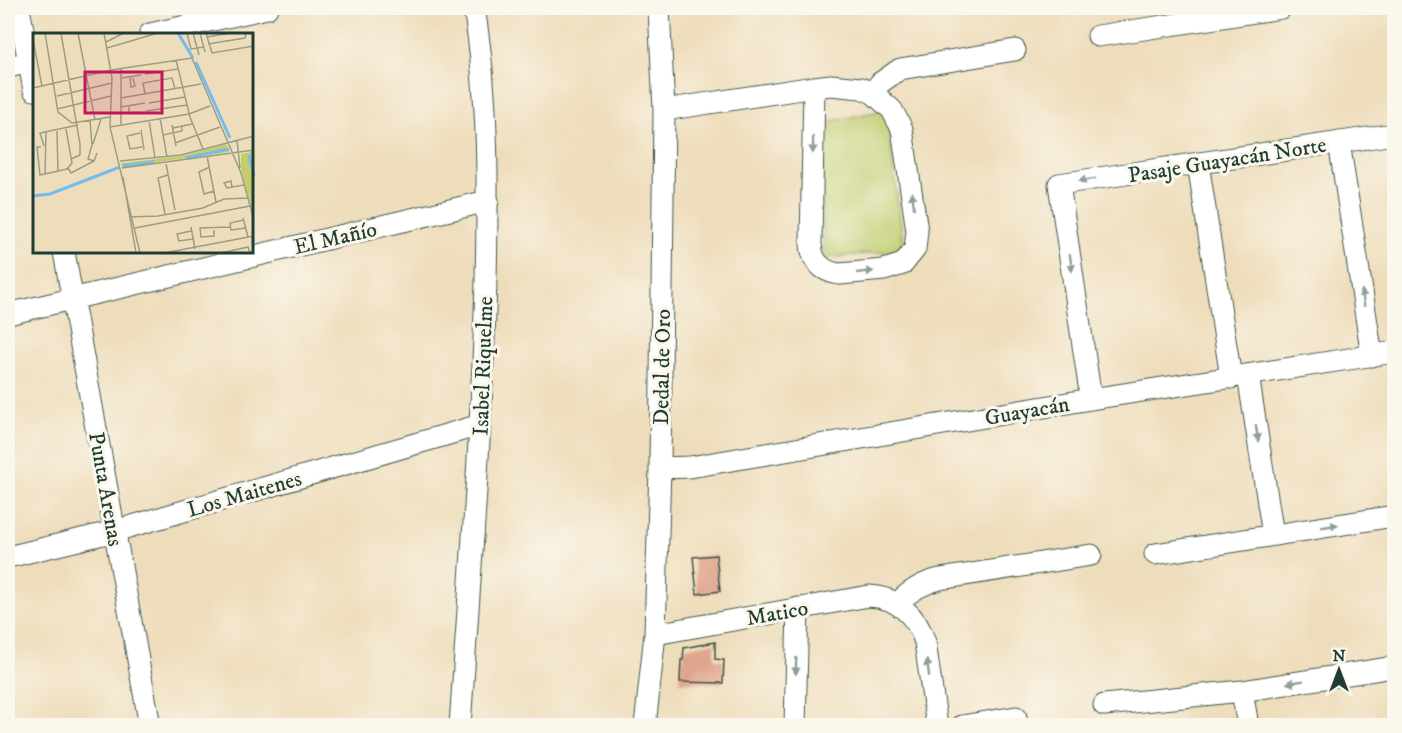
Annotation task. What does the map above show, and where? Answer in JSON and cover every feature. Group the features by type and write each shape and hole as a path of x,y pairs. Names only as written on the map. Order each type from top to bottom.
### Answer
{"street":[{"path":"8,67 32,62 19,8"},
{"path":"154,33 267,8"},
{"name":"Isabel Riquelme","path":"460,726 480,425 488,201 485,99 474,8"},
{"name":"Dedal de Oro","path":"645,726 655,634 660,468 664,110 659,8"},
{"path":"1098,36 1174,16 1281,8"},
{"path":"873,93 880,83 900,69 1015,50"},
{"path":"664,110 814,87 848,86 873,93 892,110 902,129 917,231 915,249 903,264 894,268 840,274 825,270 818,265 811,250 814,87"},
{"name":"Pasaje Guayacán Norte","path":"1091,399 1059,184 1395,134"},
{"path":"1338,142 1372,356"},
{"path":"1198,163 1273,535"},
{"name":"El Mañío","path":"8,314 488,201"},
{"name":"Punta Arenas","path":"64,254 150,726"},
{"name":"Guayacán","path":"660,468 690,467 1091,399 1395,352"},
{"name":"Los Maitenes","path":"8,557 114,531 480,425"},
{"path":"1155,554 1395,516"},
{"path":"937,726 925,642 921,629 914,618 897,604 926,582 1091,555"},
{"name":"Matico","path":"655,634 869,596 884,597 897,604"},
{"path":"795,726 798,608"},
{"path":"1104,705 1242,691 1395,666"},
{"path":"1242,691 1248,726"},
{"path":"962,726 1016,717"}],"green space":[{"path":"886,110 904,250 824,258 821,123"}],"building":[{"path":"716,555 720,591 697,594 693,557"},
{"path":"715,642 715,659 724,660 723,683 680,682 684,648"}]}
